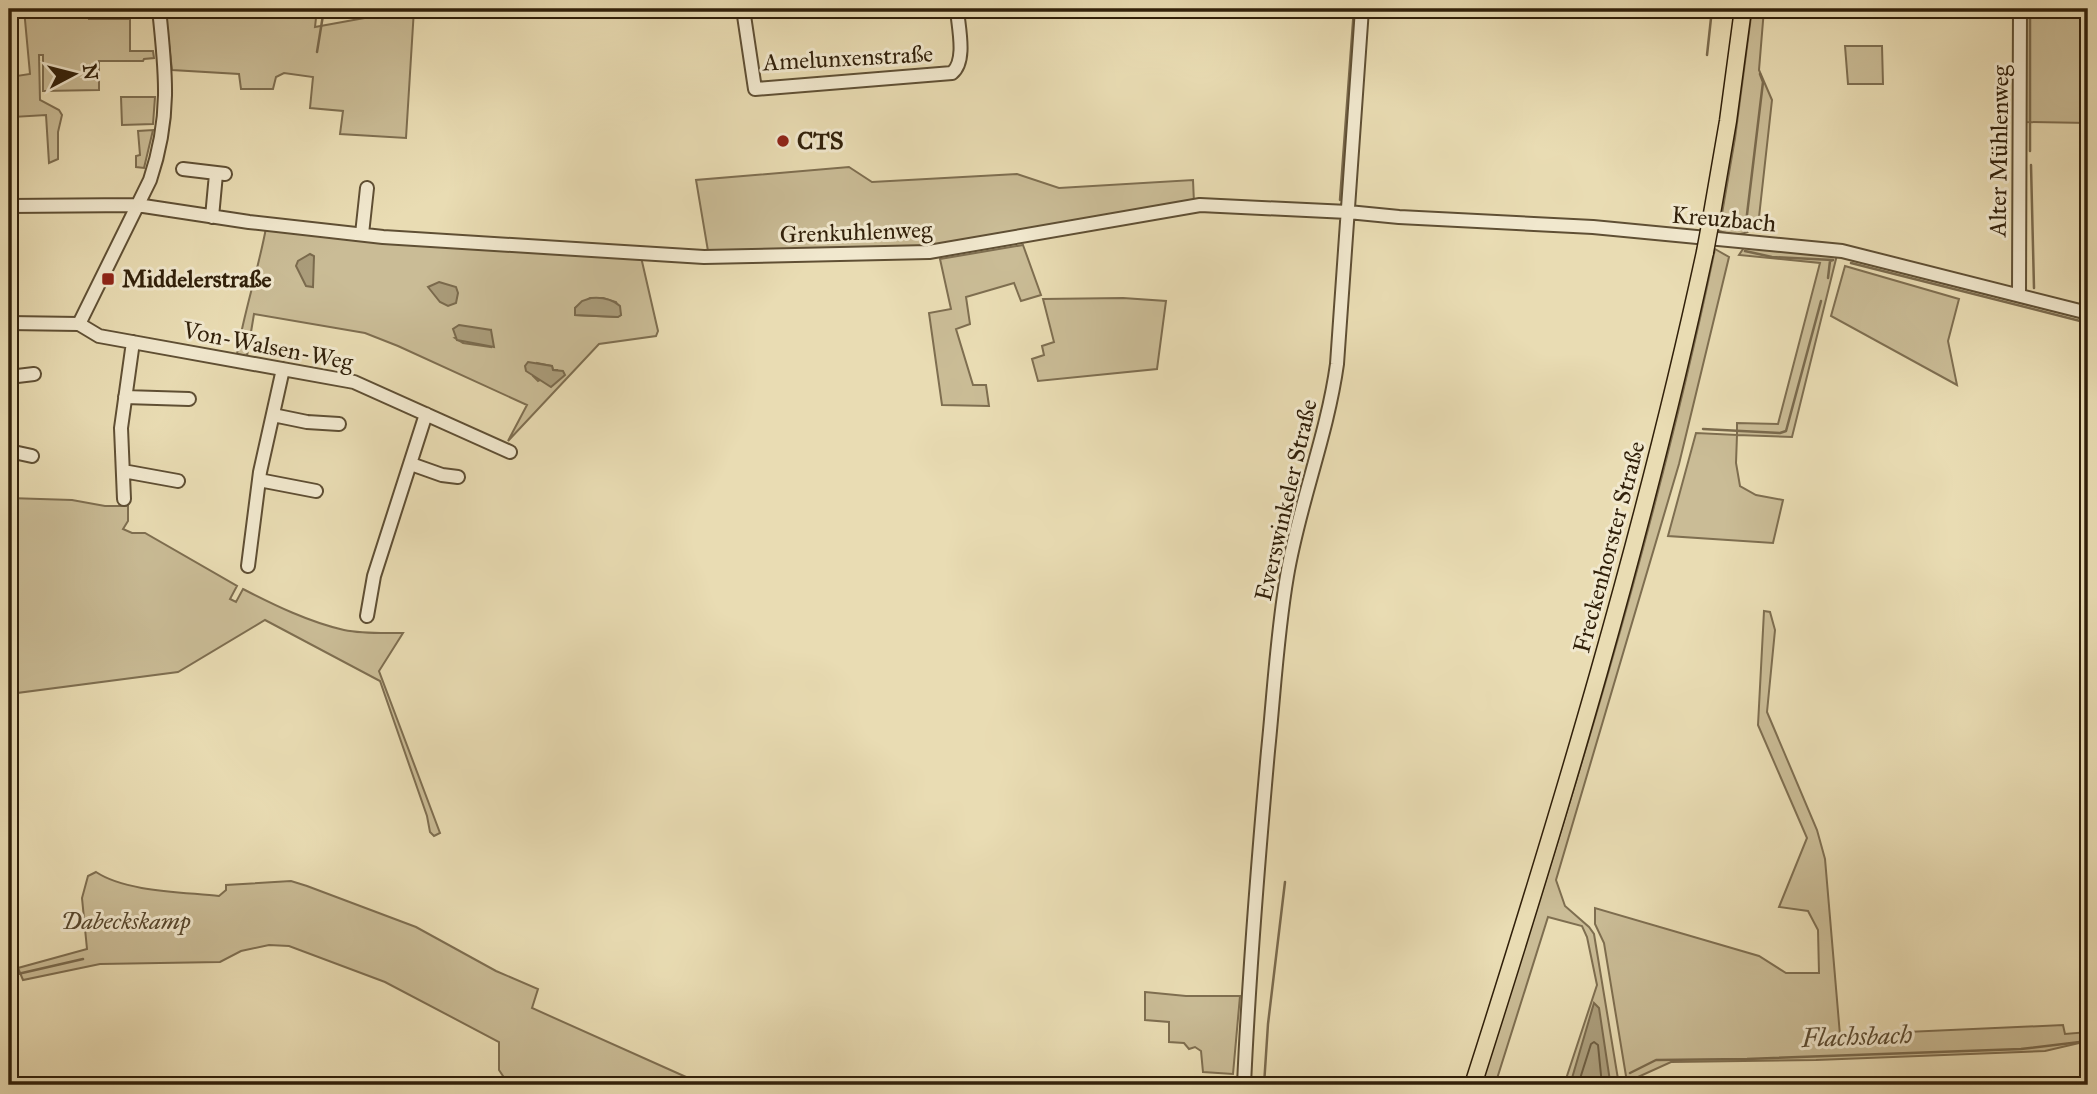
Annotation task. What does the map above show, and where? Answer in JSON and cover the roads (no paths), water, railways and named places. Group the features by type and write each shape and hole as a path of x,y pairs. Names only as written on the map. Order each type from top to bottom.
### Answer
{"main road":[{"name":"Freckenhorster Straße","path":"1474,1085 1564,793 1665,424 1705,252 1728,121 1743,9"}],"street":[{"path":"79,324 150,180 156,161 165,115 167,87 159,9"},
{"name":"Amelunxenstraße","path":"743,9 755,89 952,73 957,69 960,58 957,9"},
{"name":"Everswinkeler Straße","path":"1244,1085 1256,886 1282,612 1293,544 1334,382 1362,9"},
{"name":"Alter Mühlenweg","path":"2019,295 2020,9"},
{"path":"183,169 220,174 212,217"},
{"path":"362,234 367,188"},
{"name":"Grenkuhlenweg","path":"9,206 137,205 212,217 362,234 649,255 818,256 929,251 1200,205 1348,212"},
{"name":"Kreuzbach","path":"1348,212 1593,227 1842,251 2088,313"},
{"name":"Von-Walsen-Weg","path":"9,323 79,324 99,336 354,382 510,452"},
{"path":"124,499 121,428 133,342"},
{"path":"247,566 259,480 283,369"},
{"path":"9,377 34,374"},
{"path":"125,397 189,399"},
{"path":"367,616 374,576 425,414"},
{"path":"273,415 307,422 339,424"},
{"path":"9,452 32,456"},
{"path":"411,464 442,475 458,477"},
{"path":"123,471 178,481"},
{"path":"259,480 316,491"}],"water":[{"path":"310,254 314,256 313,287 306,286 296,266 298,261"},
{"path":"439,282 456,287 456,303 448,306 440,302 428,287"},
{"path":"591,298 614,302 620,306 621,315 575,315 575,308 582,301"},
{"path":"459,325 491,330 494,347 457,340 453,329"},
{"path":"528,362 552,366 553,370 563,371 565,375 551,387 526,371"},
{"path":"1594,1003 1599,1008 1610,1081 1605,1085 1570,1085"}],"waterway":[{"path":"317,52 324,9"},
{"path":"1340,200 1354,9"},
{"path":"1707,55 1712,9"},
{"path":"2030,9 2030,151"},
{"path":"1745,231 1763,82 1760,74"},
{"path":"2031,165 2034,288"},
{"path":"1745,251 1772,257 1833,260 1830,261 1828,278"},
{"path":"1851,263 2088,323"},
{"path":"1703,429 1780,433 1786,431 1821,301"},
{"path":"1264,1085 1268,1024 1285,882"},
{"path":"9,976 83,959"},
{"name":"Flachsbach","path":"1630,1073 1656,1060 2021,1049 2088,1041"}],"place":[{"name":"CTS","path":"783,141"},
{"name":"Middelerstraße","path":"108,279"}],"park label":[{"name":"Dabeckskamp","path":"126,921"}]}
